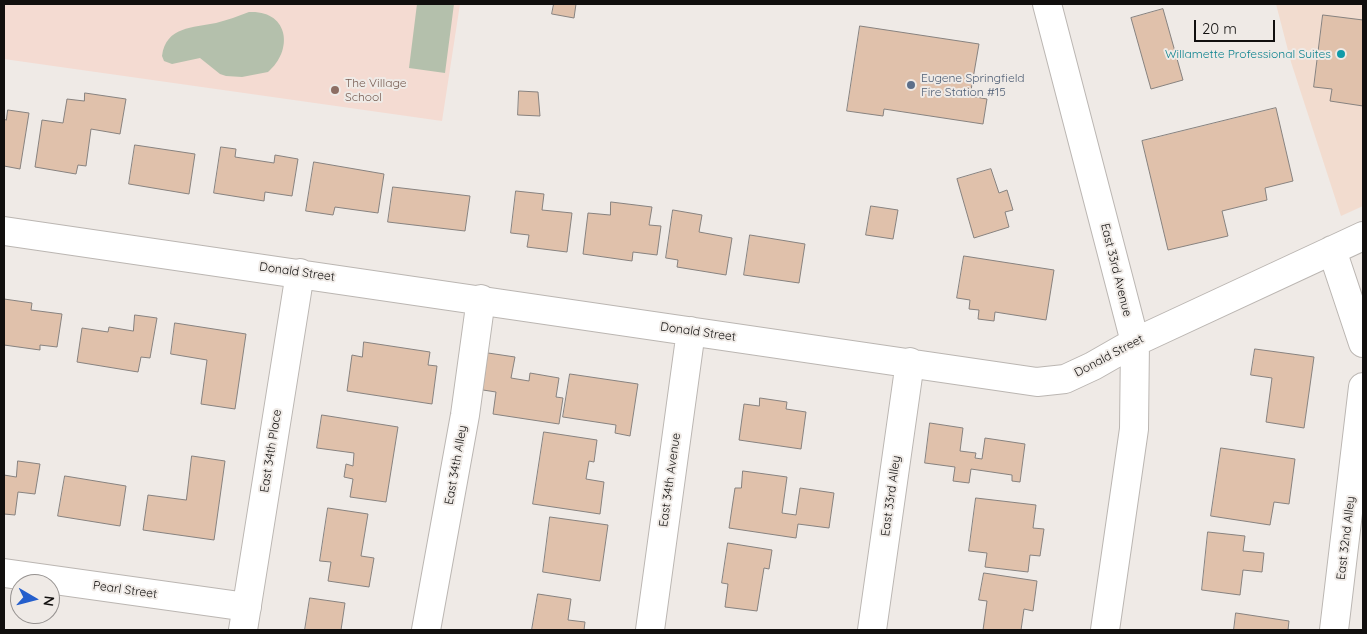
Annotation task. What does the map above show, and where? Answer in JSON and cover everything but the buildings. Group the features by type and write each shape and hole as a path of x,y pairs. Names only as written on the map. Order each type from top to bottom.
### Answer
{"street":[{"name":"East 33rd Avenue","path":"1046,4 1134,342 1134,430 1106,630"},
{"name":"Donald Street","path":"4,231 481,299 1037,382 1065,379 1134,342 1363,236"},
{"path":"1332,250 1363,343"},
{"name":"East 34th Place","path":"245,619 300,273"},
{"name":"East 34th Alley","path":"426,630 464,415 481,299"},
{"name":"East 34th Avenue","path":"650,630 691,331"},
{"name":"East 33rd Alley","path":"872,630 910,362"},
{"name":"East 32nd Alley","path":"1334,630 1363,387"},
{"name":"Pearl Street","path":"4,573 245,619"}],"shaded area":[{"name":"The Village School","path":"4,4 460,4 442,121 4,59"},
{"path":"1276,4 1363,4 1363,206 1341,216 1291,62"}],"green space":[{"path":"417,4 454,4 445,73 409,68"},
{"path":"249,12 262,13 272,17 279,24 283,33 282,53 268,72 242,77 226,76 220,74 200,58 172,64 164,61 162,56 165,46 175,34 182,30 220,22"}],"place":[{"name":"Willamette Professional Suites","path":"1341,54"},
{"name":"Eugene Springfield Fire Station #15","path":"911,85"},
{"name":"The Village School","path":"335,90"}]}
